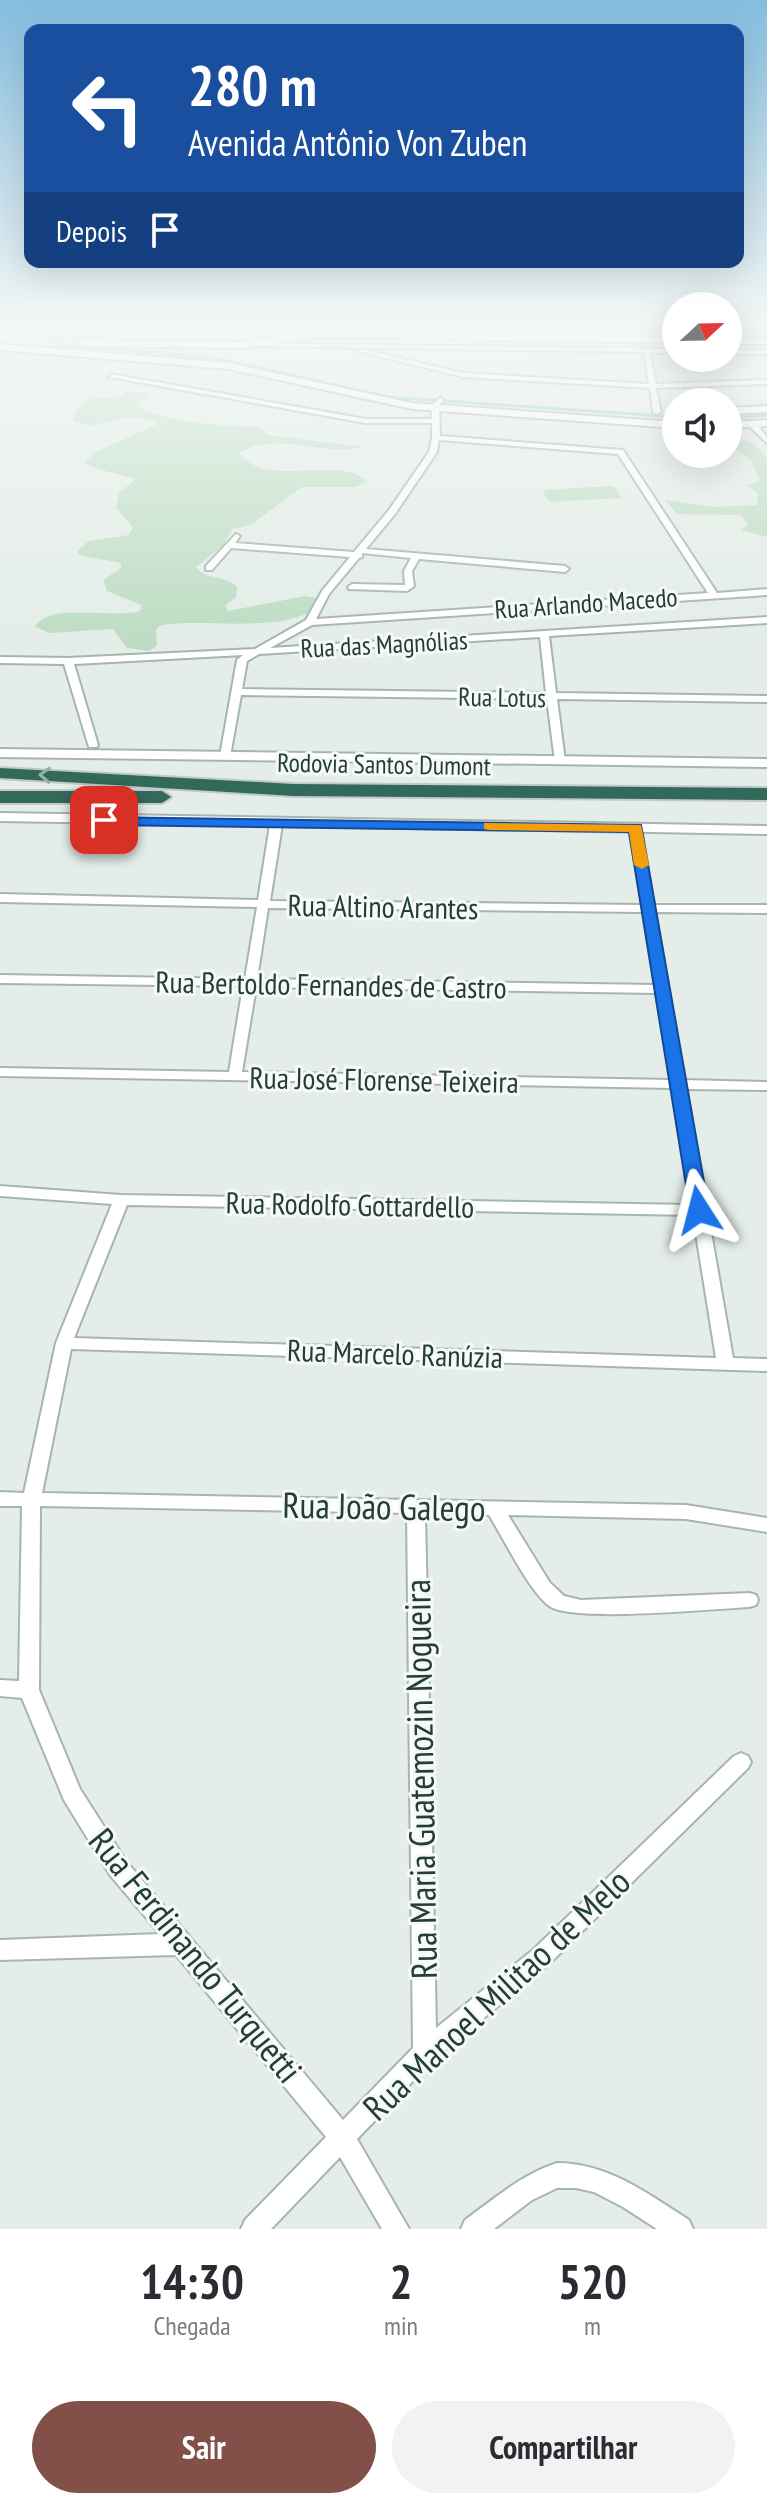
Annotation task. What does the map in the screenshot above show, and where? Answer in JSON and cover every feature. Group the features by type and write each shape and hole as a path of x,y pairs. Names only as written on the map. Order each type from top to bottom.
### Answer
{"highway":[{"name":"Rodovia Santos Dumont","path":"0,773 293,790 767,794"},
{"name":"Rodovia Santos Dumont","path":"0,797 767,805"}],"street":[{"path":"225,756 242,660 310,622 325,593 361,553 414,483 433,452 436,425"},
{"path":"753,425 767,441"},
{"path":"436,438 620,452 714,595"},
{"path":"209,568 236,536"},
{"path":"228,545 417,555 565,569"},
{"path":"352,587 404,589 410,586 408,571 417,555"},
{"name":"Rua Arlando Macedo","path":"310,622 765,593"},
{"path":"728,594 767,604"},
{"name":"Rua das Magnólias","path":"0,660 68,661 253,652 767,620"},
{"path":"544,635 560,761"},
{"path":"68,661 86,712 93,745"},
{"name":"Rua Lotus","path":"236,692 767,699"},
{"path":"0,753 767,763"},
{"path":"0,817 276,825 767,830"},
{"path":"235,1076 276,825"},
{"path":"635,828 725,1362"},
{"name":"Rua Altino Arantes","path":"0,898 767,909"},
{"name":"Rua Bertoldo Fernandes de Castro","path":"0,979 662,989"},
{"name":"Rua José Florense Teixeira","path":"0,1072 767,1086"},
{"name":"Rua Rodolfo Gottardello","path":"0,1191 121,1200 699,1210"},
{"name":"Rua Ferdinando Turquetti","path":"121,1200 64,1343 31,1501 29,1690 71,1794 118,1868 343,2138 396,2229"},
{"name":"Rua Marcelo Ranúzia","path":"64,1343 767,1365"},
{"name":"Rua João Galego","path":"0,1499 686,1512 767,1525"},
{"name":"Rua Maria Guatemozin Nogueira","path":"416,1506 425,2052"},
{"path":"494,1508 543,1588 558,1602 581,1607 749,1600"},
{"path":"0,1688 29,1690"},
{"name":"Rua Manoel Militao de Melo","path":"254,2229 425,2052 542,1956 741,1762"},
{"path":"0,1950 183,1944"},
{"path":"474,2229 542,2179 574,2176 598,2178 680,2229"}],"green space":[{"path":"156,425 258,427 268,435 363,447 332,449 269,443 239,453 251,464 284,471 339,470 366,481 356,487 302,487 252,524 232,529 223,546 196,567 237,587 236,597 225,606 228,611 305,596 316,598 320,605 287,620 266,623 162,625 156,629 157,646 149,651 127,648 113,629 49,633 35,626 43,619 68,613 140,611 141,605 107,591 103,580 121,568 121,563 79,555 77,551 89,541 129,535 133,527 116,508 119,493 136,479 91,467 85,462 95,452"},
{"path":"742,439 752,443 767,457 767,537 741,530 748,525 741,515 677,514 665,500 714,507 757,505 758,493 746,485 760,481 752,461 742,454"},
{"path":"613,486 622,498 550,502 542,490"}],"slow traffic":[{"path":"489,826 635,828 642,865"}],"route":[{"path":"104,820 276,825 635,828 699,1210"}]}
